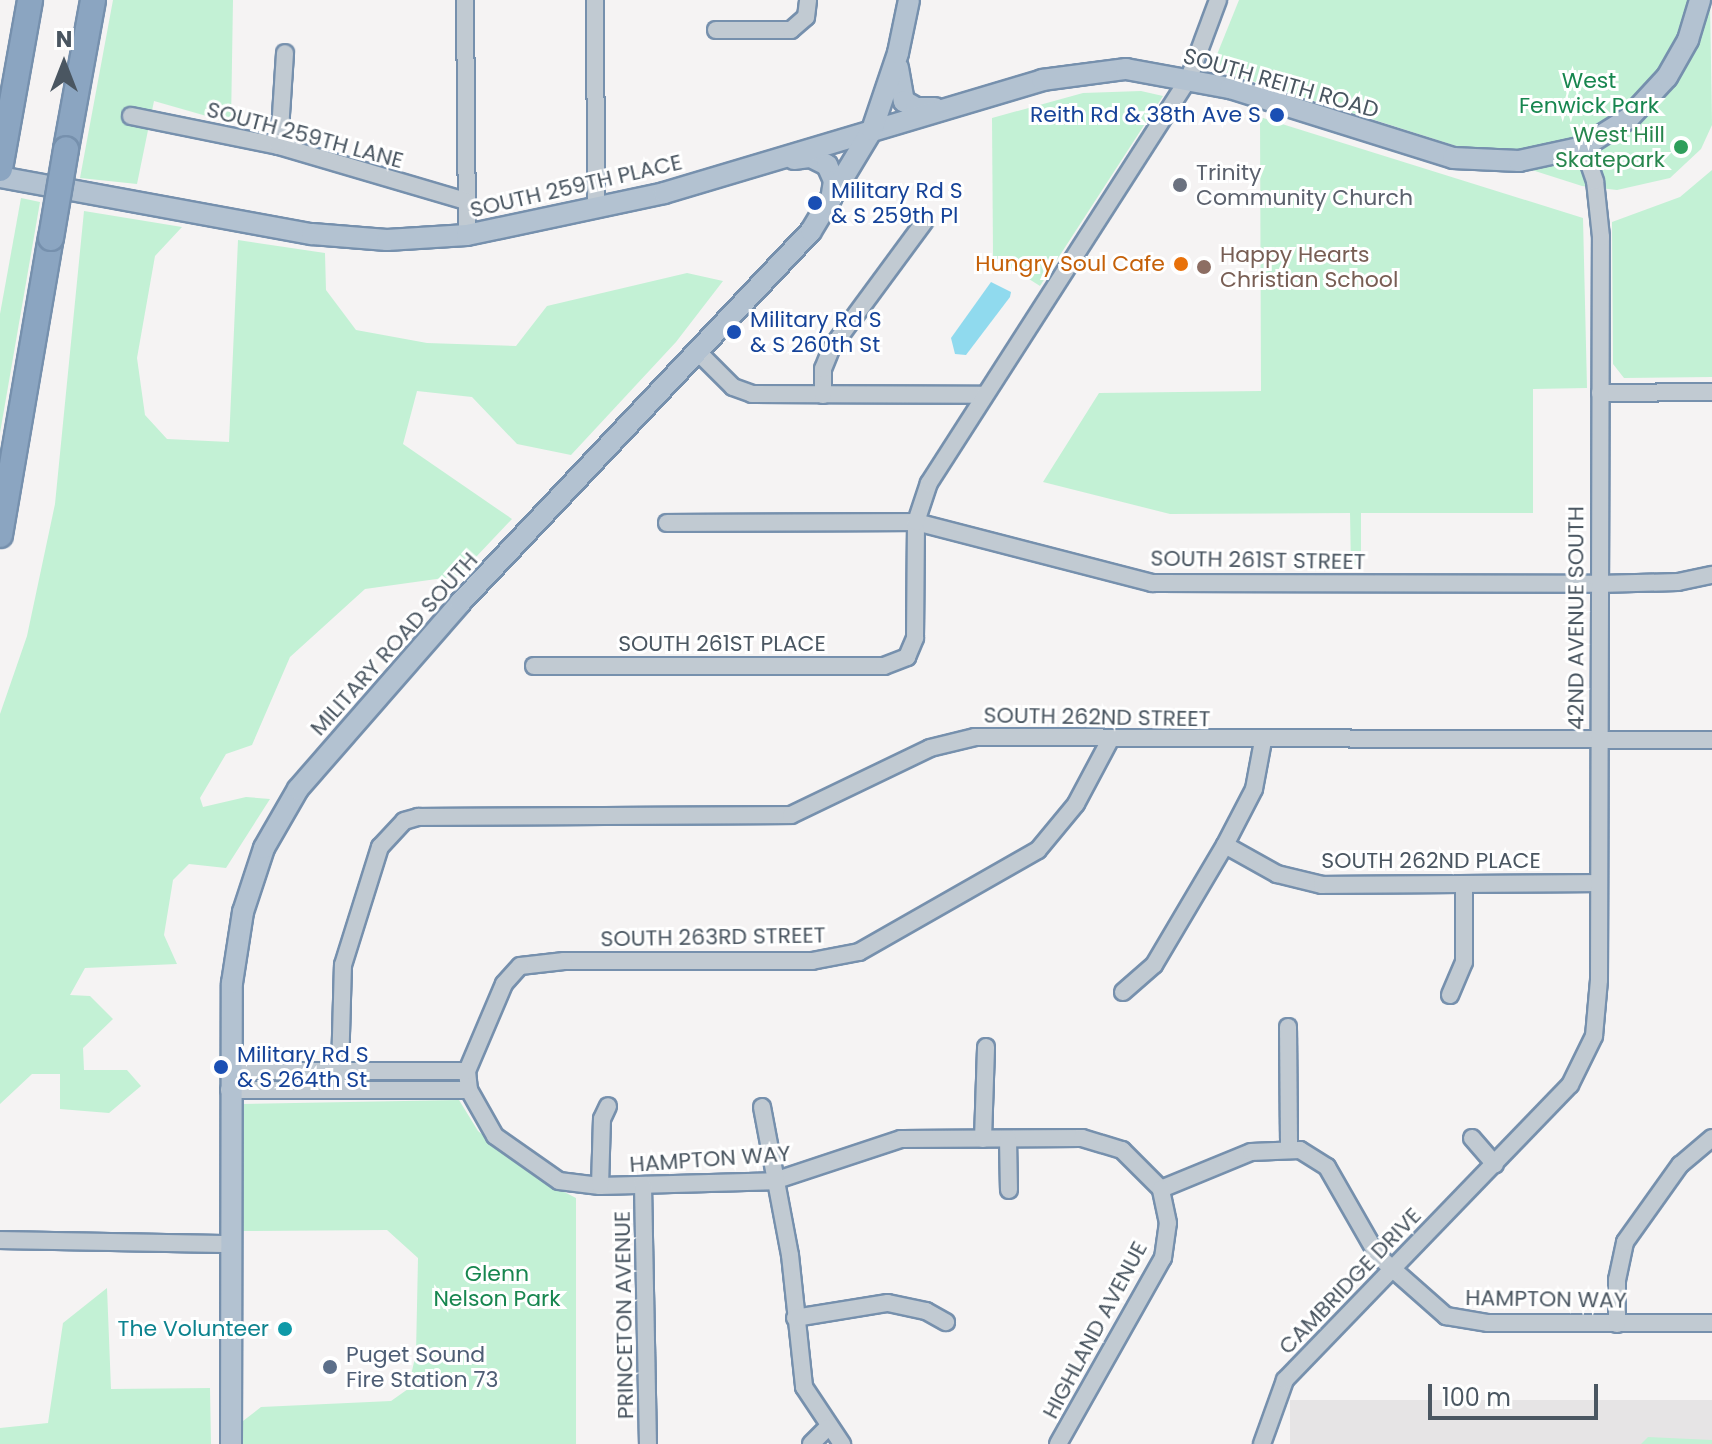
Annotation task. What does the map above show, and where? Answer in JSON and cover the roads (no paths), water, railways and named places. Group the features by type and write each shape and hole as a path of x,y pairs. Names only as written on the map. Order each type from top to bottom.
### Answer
{"highway":[{"path":"0,169 30,0"},
{"path":"0,535 93,0"}],"main road":[{"name":"MILITARY ROAD SOUTH","path":"231,1444 229,1081 232,983 243,912 264,848 298,789 460,603 699,353 831,204 872,130 898,53 909,0"},
{"name":"SOUTH REITH ROAD","path":"872,130 1087,71 1126,69 1189,78 1453,158 1519,161 1583,147 1629,118 1667,77 1688,40 1700,0"},
{"path":"898,53 904,101 916,108 951,107"},
{"name":"SOUTH 259TH PLACE","path":"0,177 312,234 387,240 467,235 596,209 872,130"},
{"path":"759,164 820,159 834,176 831,204"}],"street":[{"path":"465,0 467,235"},
{"path":"595,0 596,209"},
{"path":"716,30 778,31 801,24 808,0"},
{"path":"916,522 939,463 1189,78 1218,0"},
{"path":"279,146 285,53"},
{"name":"SOUTH 259TH LANE","path":"131,116 279,146 466,201"},
{"name":"42ND AVENUE SOUTH","path":"1570,1085 1599,1019 1601,237 1595,181 1583,147"},
{"path":"823,395 823,369 832,347 924,222"},
{"path":"699,353 742,391 823,395 982,395"},
{"path":"1600,393 1712,392"},
{"name":"SOUTH 261ST STREET","path":"667,523 916,522 1152,583 1598,584 1678,582 1712,575"},
{"name":"SOUTH 261ST PLACE","path":"534,666 884,666 907,657 915,638 916,522"},
{"name":"SOUTH 262ND STREET","path":"340,1071 343,965 380,847 404,821 430,815 791,815 950,742 975,737 1263,741 1712,740"},
{"name":"SOUTH 263RD STREET","path":"467,1071 511,974 530,963 812,961 859,952 1038,850 1076,804 1110,740"},
{"path":"1123,992 1154,965 1225,845 1254,789 1263,741"},
{"name":"SOUTH 262ND PLACE","path":"1225,845 1277,874 1322,885 1598,883"},
{"path":"1450,995 1464,962 1464,886"},
{"path":"1161,1189 1251,1152 1289,1148 1288,1027"},
{"path":"983,1139 986,1047"},
{"path":"332,1090 340,1071"},
{"path":"229,1081 340,1071 467,1071"},
{"name":"HAMPTON WAY","path":"467,1071 469,1090 508,1149 559,1181 600,1186 774,1181 901,1139 1008,1139 1106,1142 1137,1160 1161,1189"},
{"path":"229,1081 332,1090 469,1090"},
{"name":"CAMBRIDGE DRIVE","path":"1262,1444 1270,1411 1285,1380 1570,1085"},
{"path":"600,1186 602,1119 608,1106"},
{"path":"762,1107 790,1255 804,1387 827,1428 842,1444"},
{"path":"1472,1138 1495,1164"},
{"path":"1617,1324 1617,1280 1625,1242 1680,1165 1712,1138"},
{"path":"1008,1139 1009,1190"},
{"name":"HAMPTON WAY","path":"1289,1148 1317,1157 1327,1167 1354,1222 1390,1268 1435,1310 1463,1321 1712,1323"},
{"name":"PRINCETON AVENUE","path":"643,1185 648,1444"},
{"name":"HIGHLAND AVENUE","path":"1058,1444 1163,1258 1168,1223 1161,1189"},
{"path":"0,1240 229,1244"},
{"path":"795,1318 888,1303 926,1311 946,1322"},
{"path":"811,1444 827,1428"}],"water":[{"path":"991,282 1011,292 1010,297 966,355 955,354 951,338"}],"place":[{"name":"Reith Rd & 38th Ave S","path":"1277,115"},
{"name":"West Hill Skatepark","path":"1681,147"},
{"name":"Trinity Community Church","path":"1180,185"},
{"name":"Military Rd S & S 259th Pl","path":"815,203"},
{"name":"Hungry Soul Cafe","path":"1181,264"},
{"name":"Happy Hearts Christian School","path":"1204,267"},
{"name":"Military Rd S & S 260th St","path":"734,332"},
{"name":"Military Rd S & S 264th St","path":"221,1067"},
{"name":"The Volunteer","path":"285,1329"},
{"name":"Puget Sound Fire Station 73","path":"330,1367"}],"park label":[{"name":"West Fenwick Park","path":"1589,92"},
{"name":"Glenn Nelson Park","path":"497,1286"}]}
